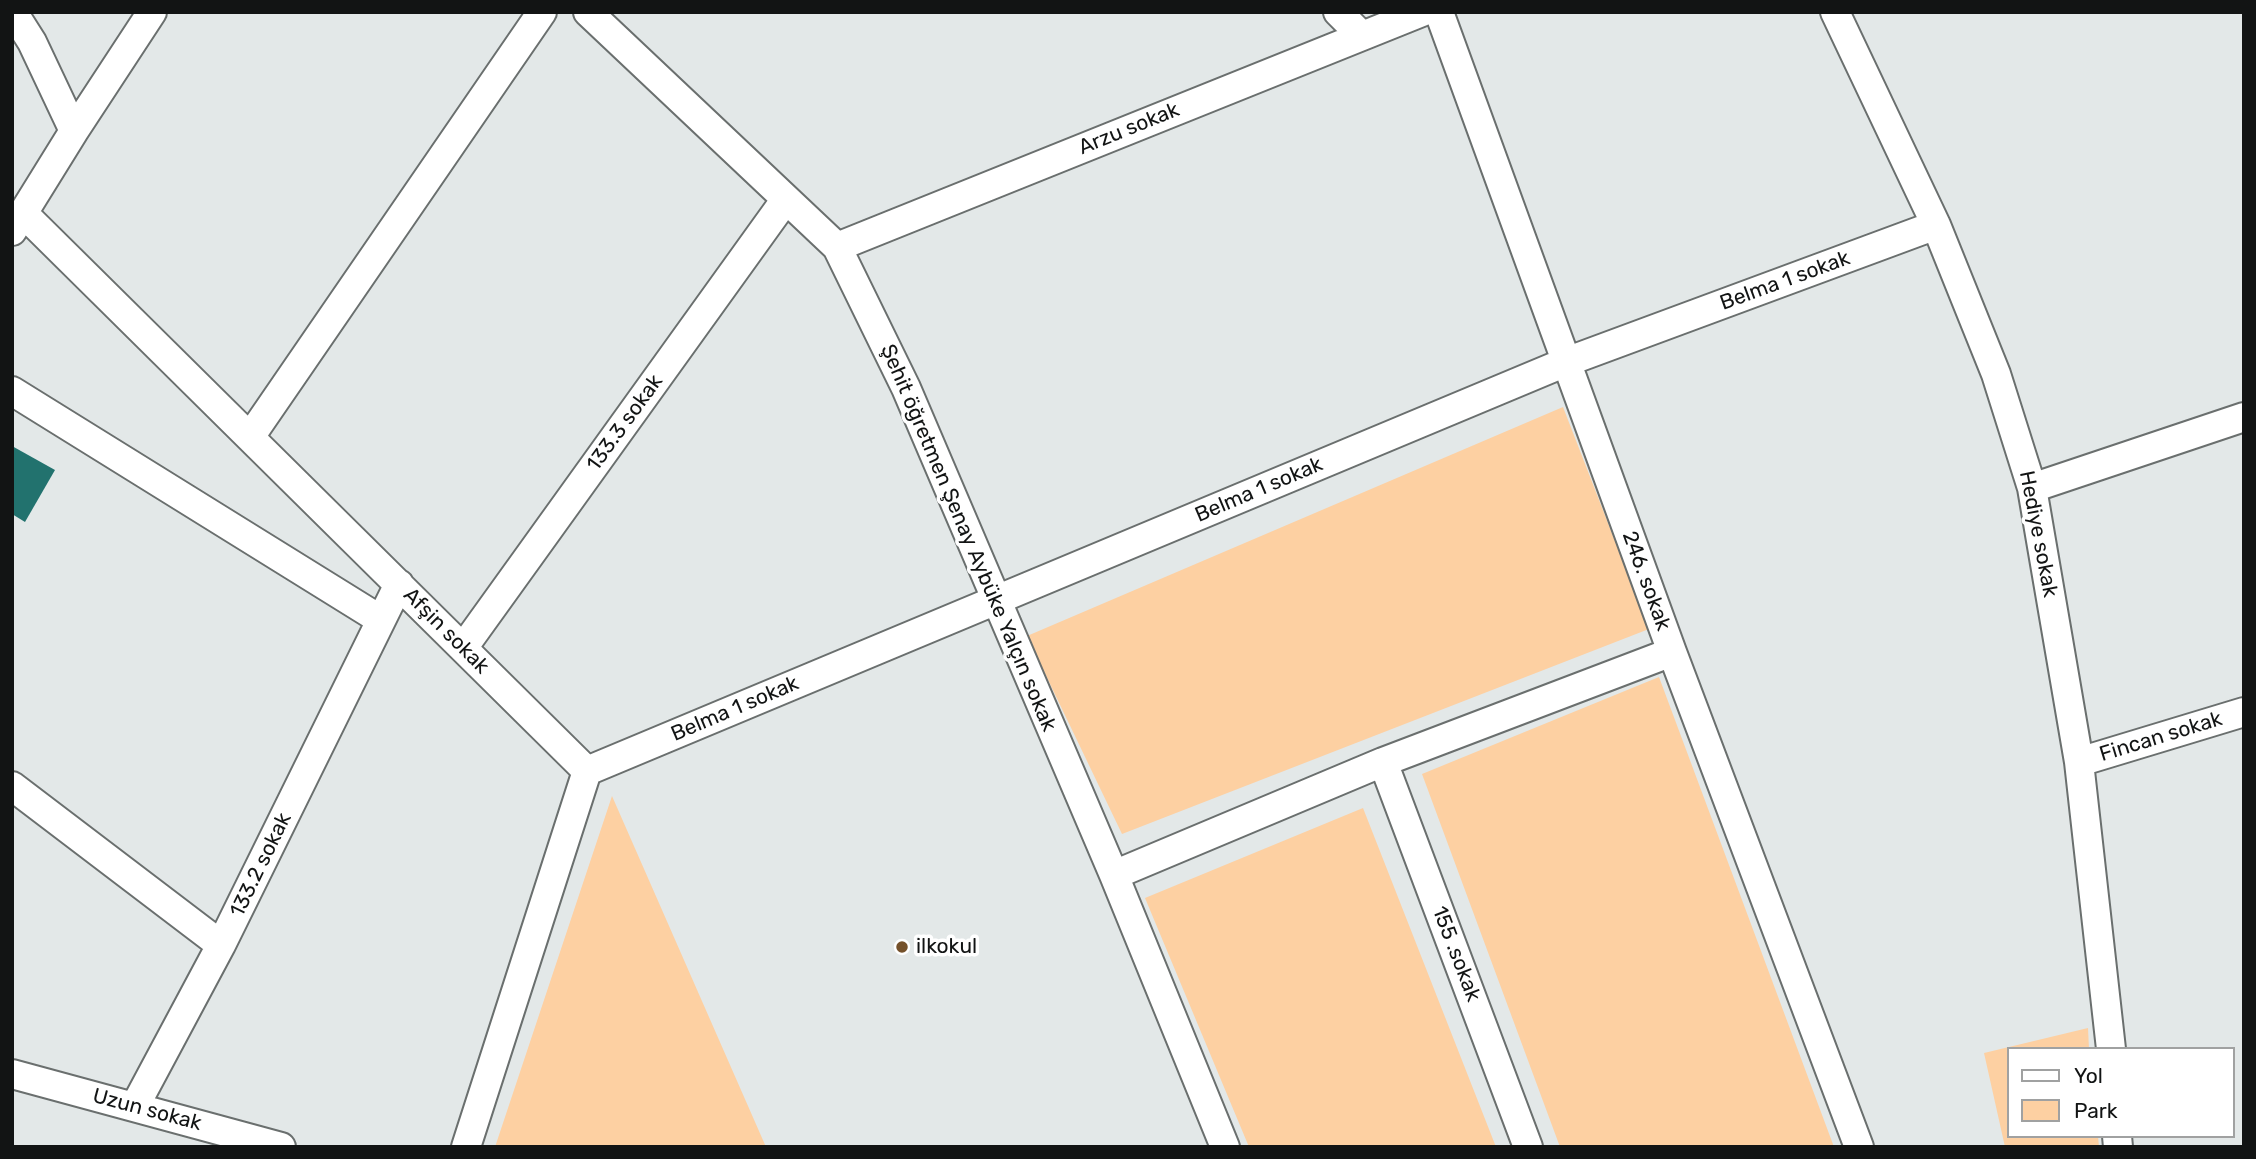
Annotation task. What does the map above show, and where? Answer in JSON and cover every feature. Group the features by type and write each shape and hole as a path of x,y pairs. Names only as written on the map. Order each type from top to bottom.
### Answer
{"street":[{"path":"13,12 32,42 74,131"},
{"path":"18,222 152,12"},
{"path":"250,437 542,12"},
{"name":"Şehit öğretmen Şenay Aybüke Yalçın sokak","path":"588,12 837,247 906,388 1114,874 1225,1147"},
{"path":"1338,12 1362,36"},
{"name":"Arzu sokak","path":"837,247 1422,12"},
{"name":"246. sokak","path":"1439,12 1672,652 1859,1147"},
{"name":"Hediye sokak","path":"1835,12 1936,225 1996,374 2032,488 2079,762 2111,1047"},
{"name":"133.3 sokak","path":"463,648 786,199"},
{"name":"Afşin sokak","path":"18,222 250,437 587,771"},
{"name":"Belma 1 sokak","path":"587,771 1566,362 1936,225"},
{"path":"12,391 381,620"},
{"path":"2032,488 2244,417"},
{"name":"133.2 sokak","path":"135,1106 221,946 399,584"},
{"path":"1114,874 1384,762 1672,652"},
{"name":"Fincan sokak","path":"2079,762 2244,712"},
{"name":"155 .sokak","path":"1384,762 1528,1147"},
{"path":"466,1147 587,771"},
{"path":"12,786 221,946"},
{"name":"Uzun sokak","path":"12,1074 281,1147"}],"green space":[{"path":"1563,407 1649,629 1122,834 1027,636"},
{"path":"1659,677 1834,1147 1560,1147 1422,774"},
{"path":"612,796 766,1147 495,1147"},
{"path":"1363,808 1496,1147 1249,1147 1145,898"},
{"path":"2088,1028 2089,1047 2009,1047"},
{"path":"2008,1047 2008,1138 2098,1138 2099,1147 2005,1147 1984,1053"}],"building":[{"path":"12,446 55,470 25,522 12,514"}],"place":[{"name":"ilkokul","path":"902,947"}]}
